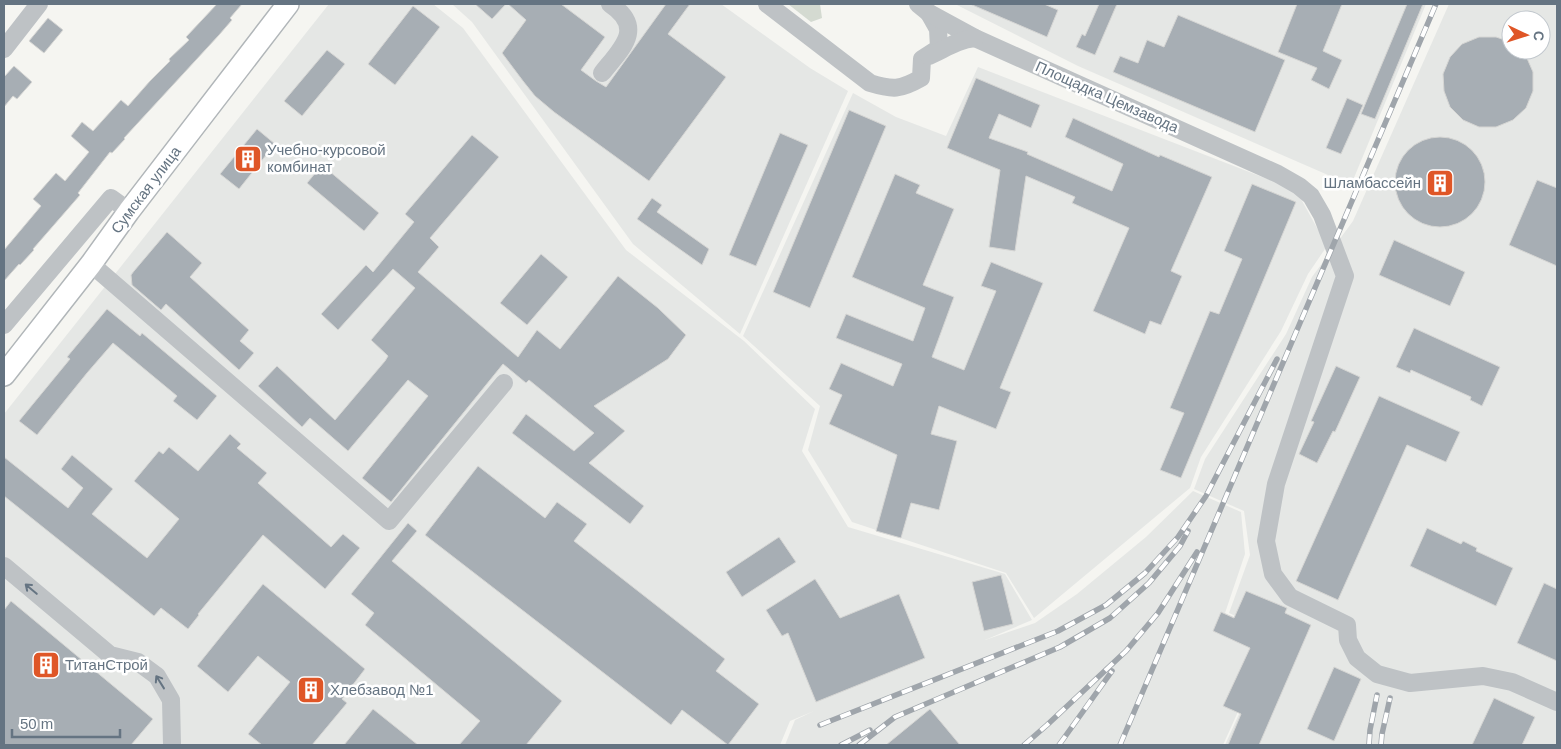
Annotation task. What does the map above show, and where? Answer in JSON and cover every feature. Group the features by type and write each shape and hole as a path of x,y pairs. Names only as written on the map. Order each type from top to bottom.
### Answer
{"main road":[{"name":"Сумская улица","path":"4,376 288,4"}],"street":[{"path":"4,49 39,4"},
{"path":"602,73 623,46 629,34 627,20 610,4"},
{"path":"768,4 870,83 887,88 905,87 921,78 922,59"},
{"path":"922,59 939,48 938,30 924,8"},
{"name":"Площадка Цемзавода","path":"924,8 975,38 1278,174 1299,186 1311,196 1322,215 1345,276 1276,484 1266,541 1273,574 1290,597 1347,625 1348,640 1357,658 1377,674 1410,683 1483,676 1512,682 1557,702"},
{"path":"922,59 944,50 955,42 975,38"},
{"path":"4,325 111,198 129,210"},
{"path":"91,264 389,521 504,383"},
{"path":"4,566 110,654 138,662 157,676 171,700 172,745"}],"shaded area":[{"path":"329,4 433,4 463,28 626,250 744,341 815,409 802,451 848,527 1005,574 1032,620 985,640 1035,623 1077,594 1146,537 1193,491 1241,512 1245,554 1225,613 1273,634 1223,745 785,745 795,720 814,711 790,721 780,745 4,745 4,414"},
{"path":"452,4 721,4 810,68 848,91 740,334 633,244 472,22"},
{"path":"788,4 820,4 822,18 811,22"},
{"path":"955,4 1426,4 1351,185 1078,66"},
{"path":"1449,4 1557,4 1557,745 1225,745 1275,634 1229,613 1250,555 1244,511 1194,489 1205,459 1286,334 1312,277 1353,221"},
{"path":"978,67 1296,190 1327,246 1308,274 1281,331 1201,457 1190,488 1034,618 1006,573 852,522 808,450 820,406 743,336 853,93 896,117 946,136"}],"building":[{"path":"217,4 242,4 230,18 232,20 219,35 112,153 110,152 78,193 80,195 34,250 4,281 4,250 41,206 33,199 56,173 65,181 89,152 71,136 82,122 93,131 121,100 128,106 170,61 169,59 189,40 186,37"},
{"path":"475,4 506,4 492,19"},
{"path":"508,4 561,4 605,37 581,70 606,87 666,4 690,4 668,34 726,77 649,181 554,112 535,96 523,81 502,53 526,20"},
{"path":"970,4 1044,4 1058,10 1047,37"},
{"path":"1099,4 1117,4 1095,55 1076,47 1082,34 1085,36"},
{"path":"1297,4 1342,4 1323,51 1342,60 1329,89 1311,80 1317,68 1278,52"},
{"path":"1407,4 1423,4 1375,119 1361,114"},
{"path":"413,6 440,27 395,85 368,64"},
{"path":"1178,15 1285,60 1255,132 1113,72 1120,56 1138,63 1147,40 1164,47"},
{"path":"48,18 63,30 44,53 29,41"},
{"path":"1479,37 1496,37 1501,39 1501,60 1528,60 1533,72 1533,91 1526,108 1513,120 1496,127 1479,127 1463,120 1450,107 1444,91 1443,74 1450,57 1462,44"},
{"path":"327,50 345,64 302,116 284,101"},
{"path":"14,66 32,82 17,99 13,96 4,107 4,77"},
{"path":"976,78 1040,105 1031,128 999,114 989,138 1028,152 1027,154 1112,191 1123,164 1065,137 1073,118 1159,157 1160,155 1212,177 1171,271 1182,276 1161,325 1150,321 1145,334 1093,311 1129,228 1072,203 1075,197 1026,176 1015,251 989,247 1000,170 947,148"},
{"path":"1347,98 1363,105 1341,154 1326,148"},
{"path":"849,110 886,126 810,308 773,292"},
{"name":"Учебно-курсовой комбинат","path":"257,129 275,144 239,189 220,174"},
{"path":"780,133 808,145 756,266 729,255"},
{"path":"472,135 499,157 430,238 439,247 418,272 518,357 537,330 560,349 618,276 658,308 686,335 668,359 594,406 625,431 589,463 644,506 630,524 512,433 526,414 574,451 594,433 529,380 526,383 503,364 391,502 362,478 428,396 408,380 348,451 310,418 302,427 258,386 277,366 335,420 385,361 388,356 371,340 415,288 393,269 338,330 321,314 366,265 373,272 414,222 405,214"},
{"name":"Шламбассейн","path":"1440,137 1457,140 1472,150 1482,165 1485,182 1482,199 1472,214 1457,224 1440,227 1423,224 1408,214 1398,199 1395,182 1398,165 1408,150 1423,140"},
{"path":"322,165 379,213 364,231 307,183"},
{"path":"895,174 920,185 916,193 954,209 923,285 954,297 932,357 964,370 996,291 981,286 991,262 1043,283 1000,388 1011,392 996,429 939,406 931,434 957,441 939,510 911,503 901,538 876,531 897,455 829,424 842,395 829,389 841,363 893,386 902,364 836,338 846,314 913,341 925,308 852,277"},
{"path":"1537,180 1557,188 1557,266 1509,245"},
{"path":"1252,184 1296,202 1181,478 1160,470 1184,413 1170,408 1210,311 1219,314 1242,259 1224,251"},
{"path":"652,198 662,205 657,212 709,249 702,265 637,219"},
{"path":"167,232 202,263 190,277 249,330 240,341 254,353 239,370 166,304 161,310 132,285 131,275"},
{"path":"1394,240 1465,272 1450,306 1379,275"},
{"path":"541,254 568,277 527,325 500,303"},
{"path":"107,309 140,336 142,333 217,396 197,420 173,401 177,396 113,343 37,435 19,421 70,359 67,357"},
{"path":"1414,328 1500,367 1482,406 1470,400 1471,397 1411,370 1410,373 1396,367"},
{"path":"1336,366 1360,377 1335,432 1333,431 1317,463 1299,454 1314,422 1311,421"},
{"path":"1379,396 1460,432 1446,462 1407,445 1338,600 1296,581"},
{"path":"230,434 241,444 237,448 267,473 258,483 331,547 343,534 360,548 325,589 263,535 198,614 188,629 161,608 154,616 4,496 4,457 68,508 83,488 61,469 72,455 113,489 92,514 147,558 179,519 134,481 159,451 163,454 169,447 198,471"},
{"path":"478,466 545,518 557,502 587,524 574,541 725,659 716,671 759,704 728,745 682,710 671,725 425,535"},
{"path":"408,523 417,531 392,561 562,701 526,745 459,745 480,721 365,625 374,613 351,594"},
{"path":"1427,528 1461,544 1463,541 1477,548 1476,551 1513,568 1496,606 1410,566"},
{"path":"779,537 796,562 742,597 726,572"},
{"path":"1001,575 1013,624 984,631 972,582"},
{"path":"815,579 840,618 899,594 925,658 816,702 788,633 782,636 766,610"},
{"path":"1544,583 1557,589 1557,661 1517,643"},
{"path":"263,584 365,669 342,699 347,703 312,745 262,745 248,734 290,682 258,656 228,692 197,666"},
{"path":"1246,591 1287,608 1285,613 1311,625 1259,745 1228,745 1241,714 1223,706 1250,648 1213,631 1221,612 1234,618"},
{"name":"ТитанСтрой","path":"11,601 153,719 131,745 4,745 4,610"},
{"path":"1334,667 1361,679 1334,741 1307,729"},
{"path":"1494,698 1535,717 1522,745 1472,745"},
{"path":"373,709 418,745 344,745"},
{"path":"930,709 960,745 886,745"}],"railway":[{"path":"1120,745 1436,4"},
{"path":"820,725 1058,631 1106,605 1145,573 1178,537 1206,496 1277,359"},
{"path":"859,745 895,717 1060,647 1110,618 1149,583 1180,546 1188,531"},
{"path":"1024,745 1126,651 1158,613 1197,552"},
{"path":"1059,745 1112,671"},
{"path":"1369,745 1377,695"},
{"path":"1381,745 1390,698"},
{"path":"841,745 870,730"}],"place":[{"name":"Учебно-курсовой комбинат","path":"248,159"},
{"name":"Шламбассейн","path":"1440,183"},
{"name":"ТитанСтрой","path":"46,665"},
{"name":"Хлебзавод №1","path":"311,690"}]}
